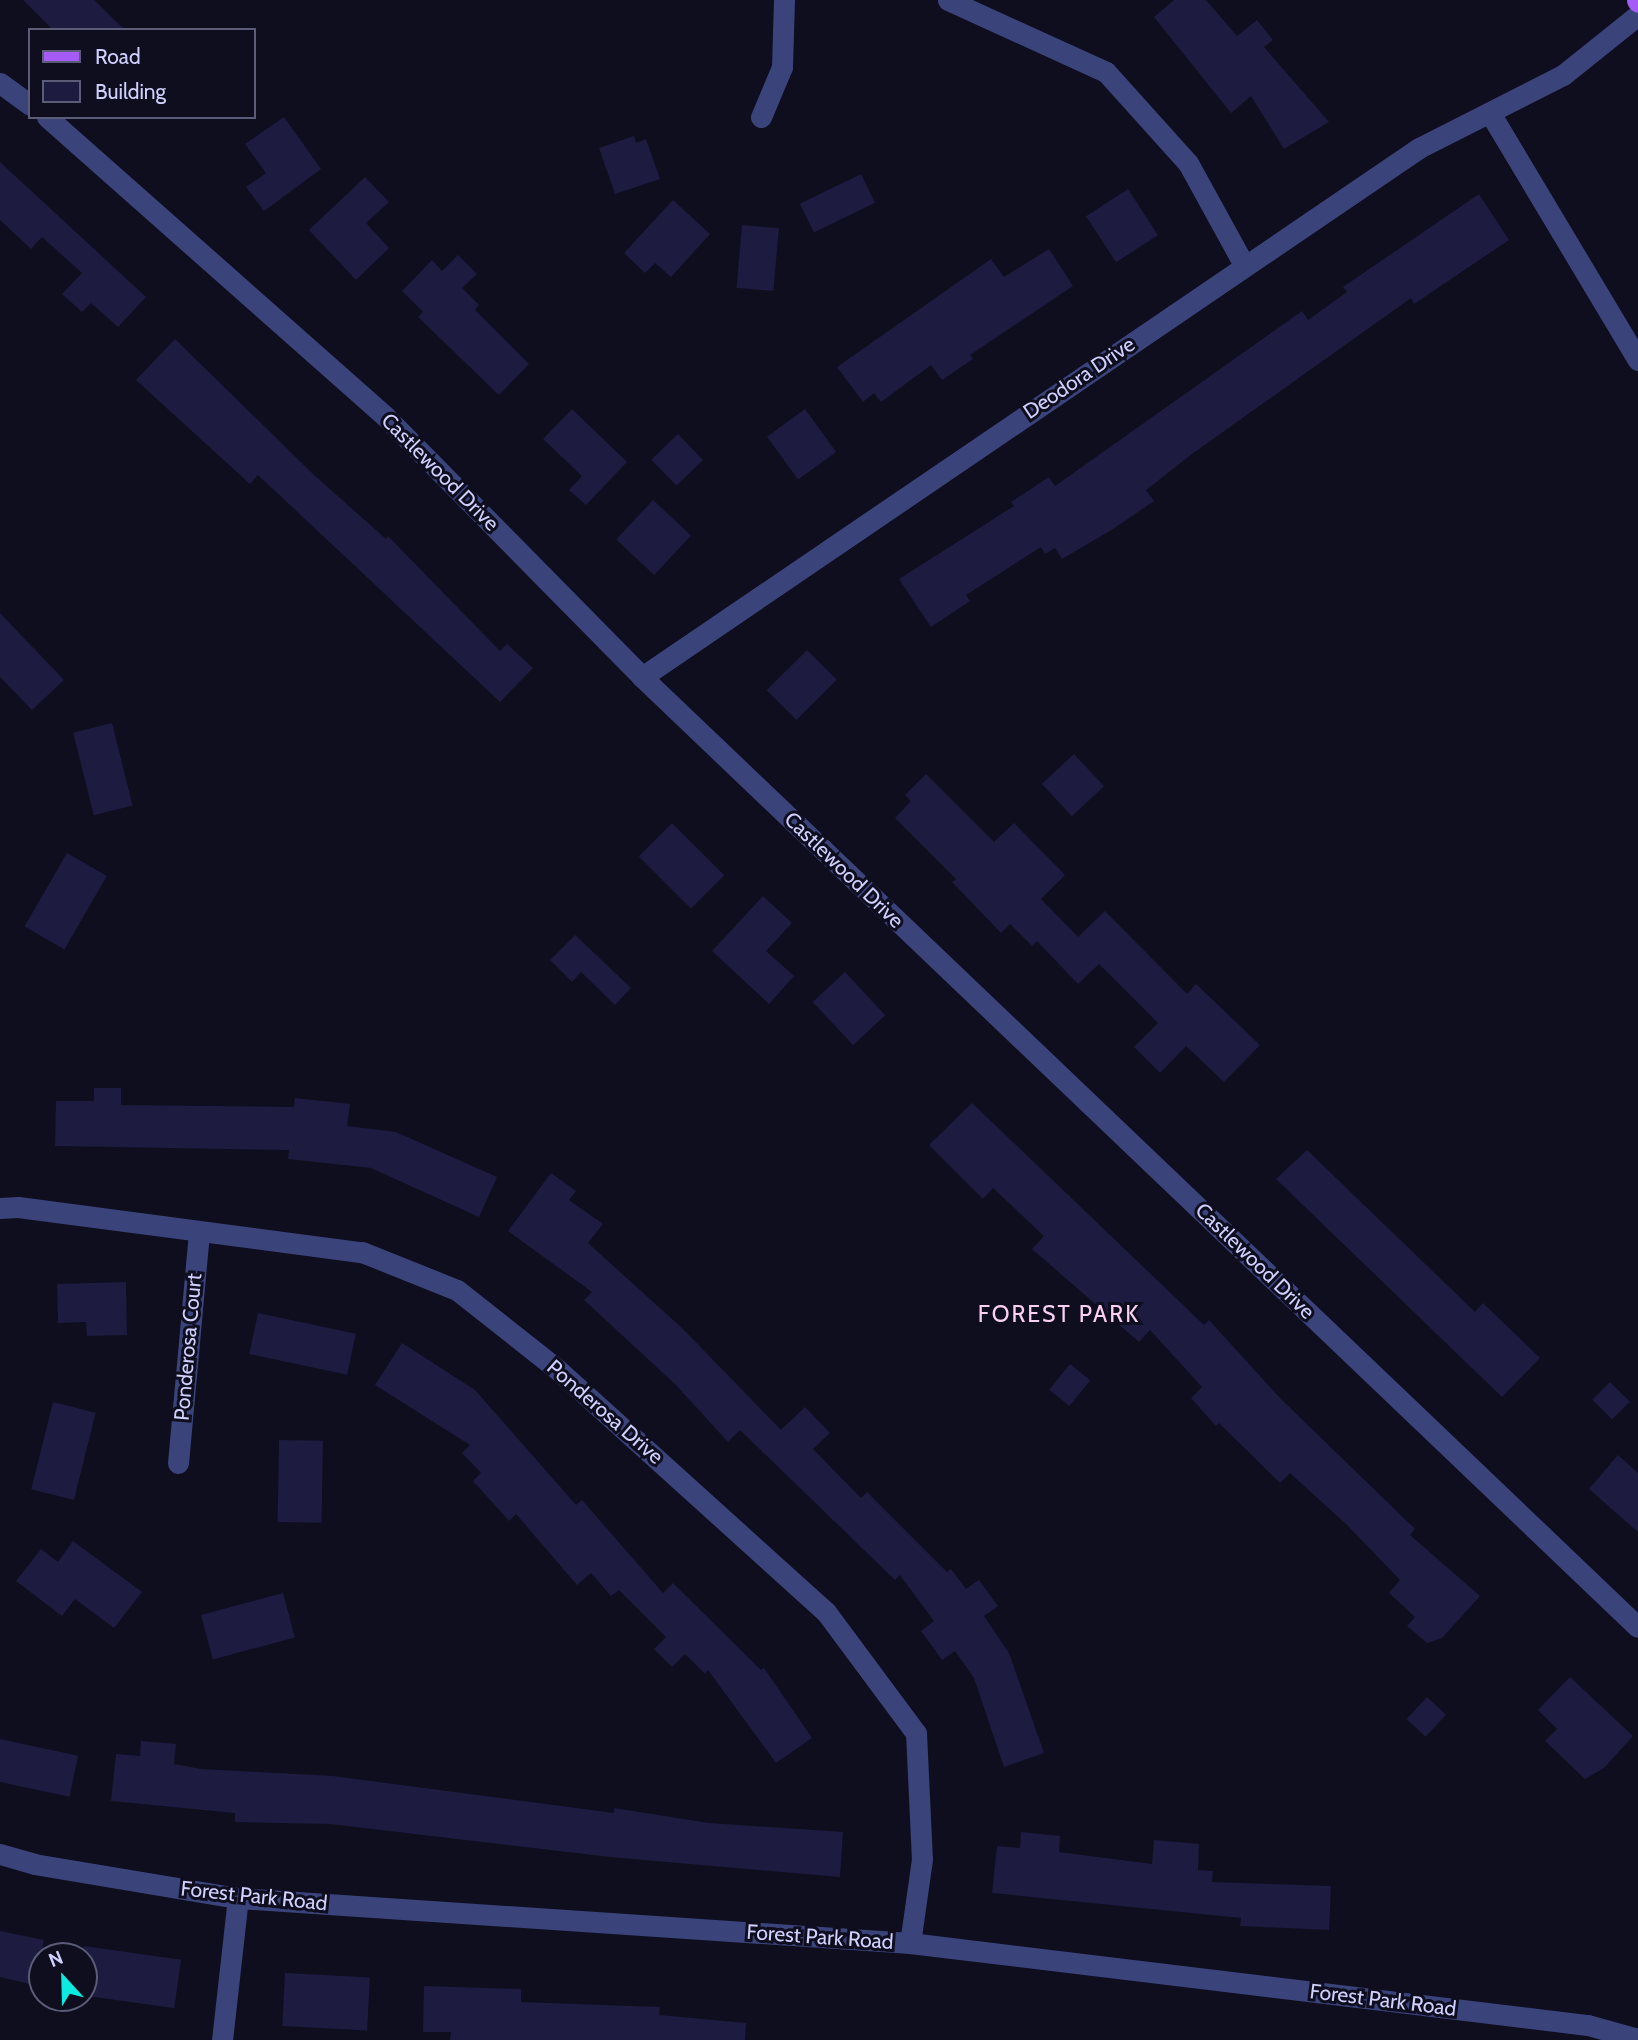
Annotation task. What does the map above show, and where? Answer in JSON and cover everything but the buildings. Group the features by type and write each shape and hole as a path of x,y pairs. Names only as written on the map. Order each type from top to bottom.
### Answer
{"street":[{"path":"761,117 782,67 784,0"},
{"path":"948,0 1106,72 1188,163 1244,265"},
{"name":"Deodora Drive","path":"642,677 1419,148 1563,75 1638,15"},
{"path":"0,83 28,104"},
{"path":"1490,114 1638,360"},
{"name":"Castlewood Drive","path":"49,119 386,416 642,677 1638,1627"},
{"name":"Ponderosa Drive","path":"0,1208 18,1206 362,1252 457,1290 557,1369 825,1612 916,1733 922,1860 910,1943"},
{"name":"Ponderosa Court","path":"178,1463 198,1232"},
{"name":"Forest Park Road","path":"0,1854 34,1864 238,1898 910,1943 1588,2025 1638,2039"},
{"path":"222,2040 238,1898"}],"district":[{"name":"FOREST PARK","path":"1059,1314"}]}
